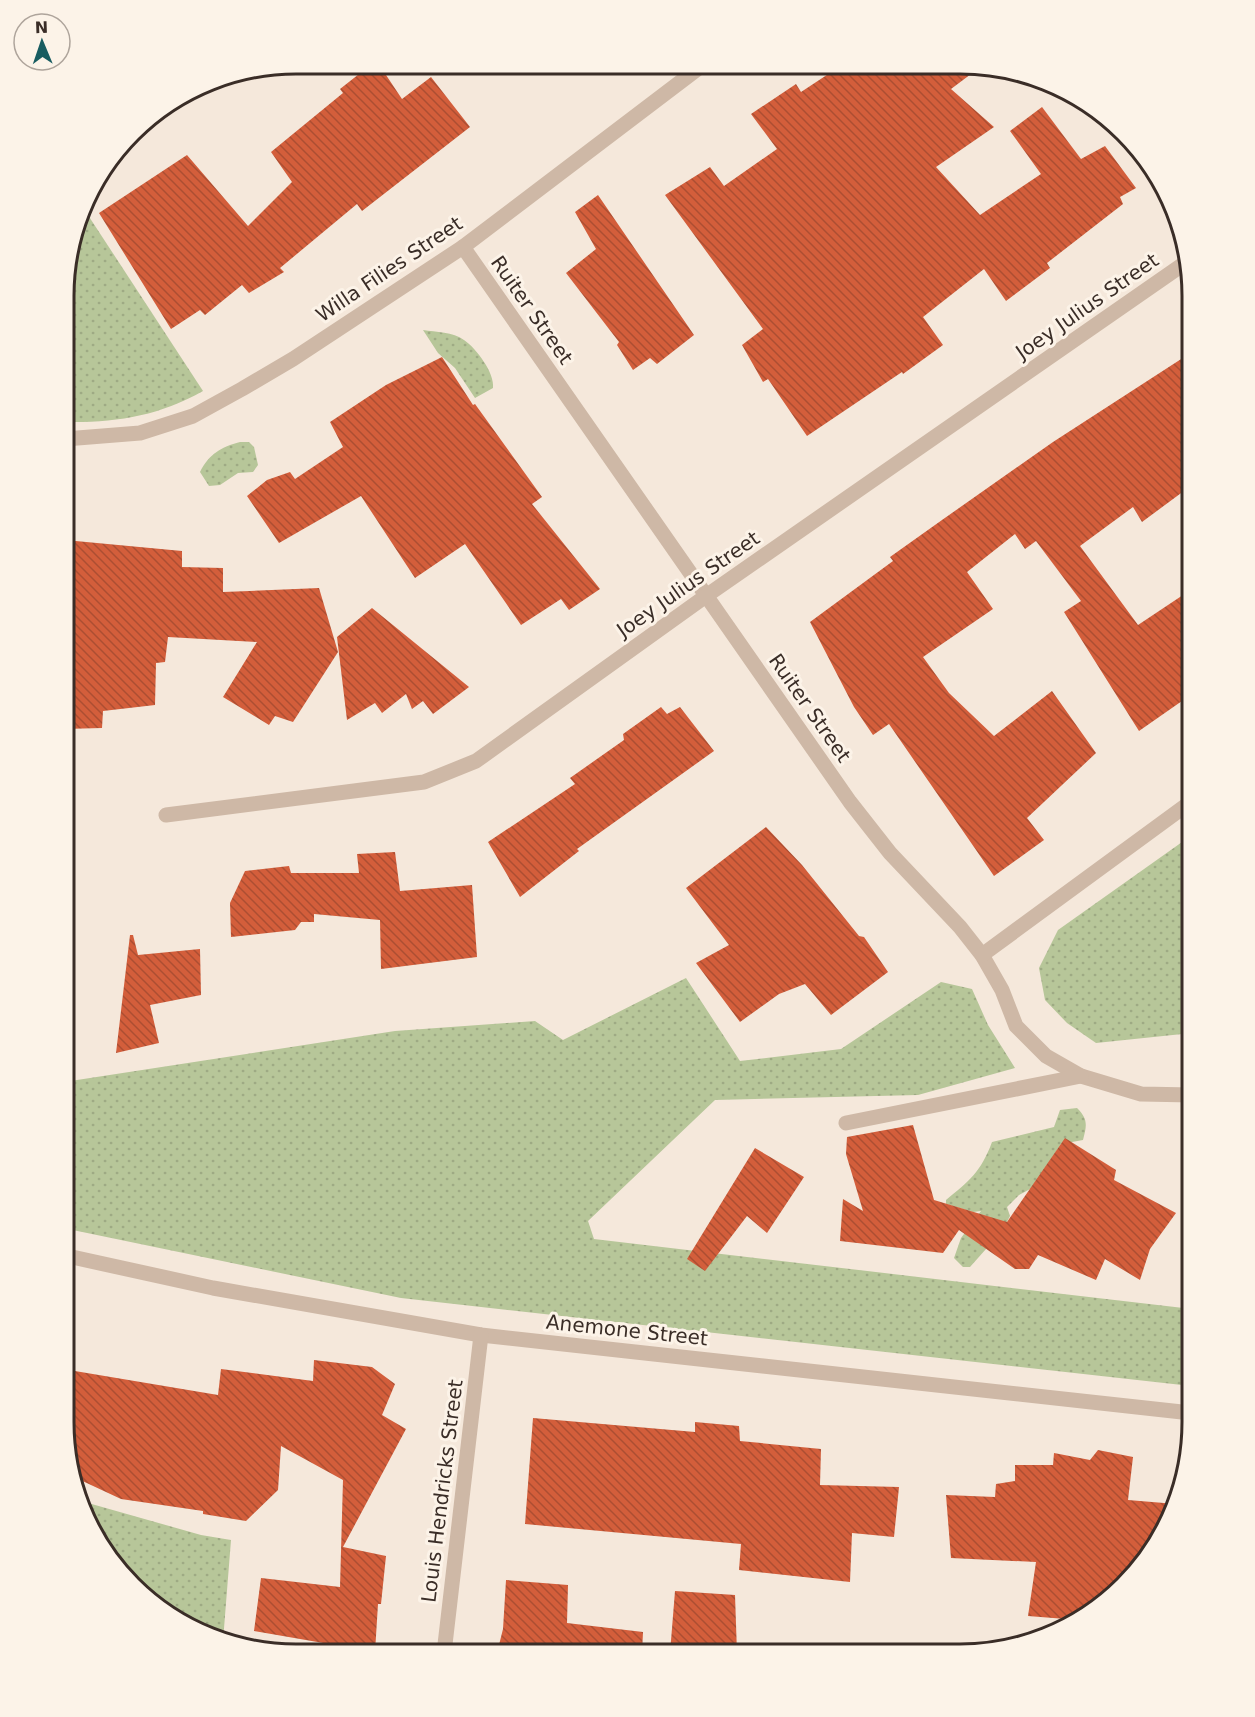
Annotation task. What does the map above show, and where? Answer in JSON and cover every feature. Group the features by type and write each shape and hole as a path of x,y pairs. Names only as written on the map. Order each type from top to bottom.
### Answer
{"street":[{"name":"Willa Filies Street","path":"74,438 140,433 192,416 293,359 463,247 691,74"},
{"name":"Ruiter Street","path":"463,247 850,802 890,853 960,927 982,955 1002,990 1016,1026 1046,1056 1081,1076 1141,1094 1182,1095"},
{"name":"Joey Julius Street","path":"166,815 424,782 449,774 476,761 706,596 1180,266"},
{"path":"982,955 1182,808"},
{"path":"846,1123 1081,1076"},
{"name":"Anemone Street","path":"74,1257 213,1288 482,1335 1182,1412"},
{"name":"Louis Hendricks Street","path":"445,1644 482,1335"}],"green space":[{"path":"88,215 203,391 170,407 153,412 101,421 74,422 75,266"},
{"path":"423,330 455,335 469,344 488,368 493,388 475,398 455,368 438,353"},
{"path":"249,442 254,447 258,465 253,472 238,473 220,485 209,486 200,472 207,460 227,446"},
{"path":"1182,842 1182,1034 1096,1043 1067,1023 1045,1000 1039,968 1058,930"},
{"path":"686,978 740,1061 841,1049 941,982 972,989 988,1025 1015,1068 918,1095 715,1100 588,1221 594,1239 1182,1308 1182,1385 401,1298 74,1230 74,1080 395,1031 535,1021 563,1040"},
{"path":"1077,1108 1086,1122 1083,1140 1061,1144 1032,1188 1019,1195 1007,1207 1010,1216 1002,1231 970,1267 963,1267 954,1258 961,1238 981,1211 973,1212 946,1204 946,1200 973,1175 992,1142 1054,1127 1060,1110"},
{"path":"89,1503 201,1535 231,1540 224,1632 184,1614 138,1579 103,1533"}],"building":[{"path":"359,74 385,74 402,99 431,77 470,127 362,211 357,204 280,268 284,272 249,293 242,285 205,315 200,310 171,329 99,213 187,155 248,226 292,182 271,152 343,93 340,89"},
{"path":"828,74 971,74 951,89 994,127 936,167 980,215 1041,174 1010,131 1042,107 1081,159 1105,146 1136,188 1120,197 1123,204 1047,263 1050,268 1006,301 984,269 923,317 943,345 903,374 902,372 807,436 768,379 763,382 742,345 763,329 665,195 710,167 724,186 777,149 751,114 796,84 801,92"},
{"path":"598,195 694,335 657,364 650,358 633,370 617,345 619,342 566,273 596,249 575,212"},
{"path":"442,357 473,405 475,404 542,497 532,504 600,589 569,610 561,599 521,625 465,544 415,578 361,496 279,543 247,496 267,480 290,472 295,479 343,447 330,422 386,385"},
{"path":"1182,358 1182,492 1142,522 1133,507 1080,546 1138,625 1182,596 1182,701 1139,731 1064,612 1081,601 1036,541 1025,549 1015,534 967,572 993,609 923,657 949,693 994,736 1052,691 1096,753 1027,818 1044,840 994,876 889,724 873,735 854,707 810,622 893,561 890,557 1053,442"},
{"path":"74,541 182,551 182,567 223,568 223,592 319,588 338,652 293,722 275,716 269,725 223,697 257,642 168,637 165,662 156,663 155,705 103,711 102,728 74,729"},
{"path":"372,608 469,687 433,714 423,701 412,709 406,694 382,713 375,703 347,720 337,637"},
{"path":"661,707 667,714 680,707 714,751 577,849 579,851 520,897 488,842 575,784 570,778 624,740 623,734"},
{"path":"766,827 802,865 859,936 864,937 888,972 831,1015 805,984 779,994 740,1022 696,963 729,945 686,888"},
{"path":"395,852 400,891 472,885 477,957 381,969 380,920 314,914 314,922 301,922 295,930 231,937 230,903 245,871 289,866 291,873 359,873 357,854"},
{"path":"130,935 133,935 138,955 200,949 201,995 150,1005 159,1043 116,1053"},
{"path":"913,1125 934,1200 1007,1222 1065,1138 1116,1170 1114,1180 1176,1213 1150,1249 1140,1280 1105,1259 1096,1280 1038,1255 1029,1269 1015,1269 959,1230 943,1253 840,1241 843,1199 863,1211 846,1154 847,1137"},
{"path":"755,1148 804,1177 767,1233 747,1216 705,1271 687,1259"},
{"path":"314,1360 372,1367 395,1384 382,1415 406,1429 343,1547 386,1556 381,1604 378,1604 376,1644 329,1644 254,1631 261,1578 340,1587 343,1480 281,1446 278,1490 246,1521 203,1514 203,1511 121,1499 81,1479 74,1436 74,1371 218,1395 221,1369 313,1381"},
{"path":"533,1418 695,1432 695,1422 739,1426 740,1441 821,1449 820,1485 899,1487 894,1537 852,1533 850,1582 739,1570 741,1544 525,1524"},
{"path":"1098,1450 1133,1457 1128,1500 1166,1503 1152,1533 1136,1557 1117,1579 1095,1598 1062,1619 1028,1616 1036,1562 951,1558 946,1495 995,1497 996,1484 1015,1481 1015,1465 1053,1465 1054,1453 1090,1460"},
{"path":"506,1580 568,1585 567,1623 643,1632 642,1644 499,1644 503,1629"},
{"path":"675,1591 735,1595 737,1644 671,1644"}]}
